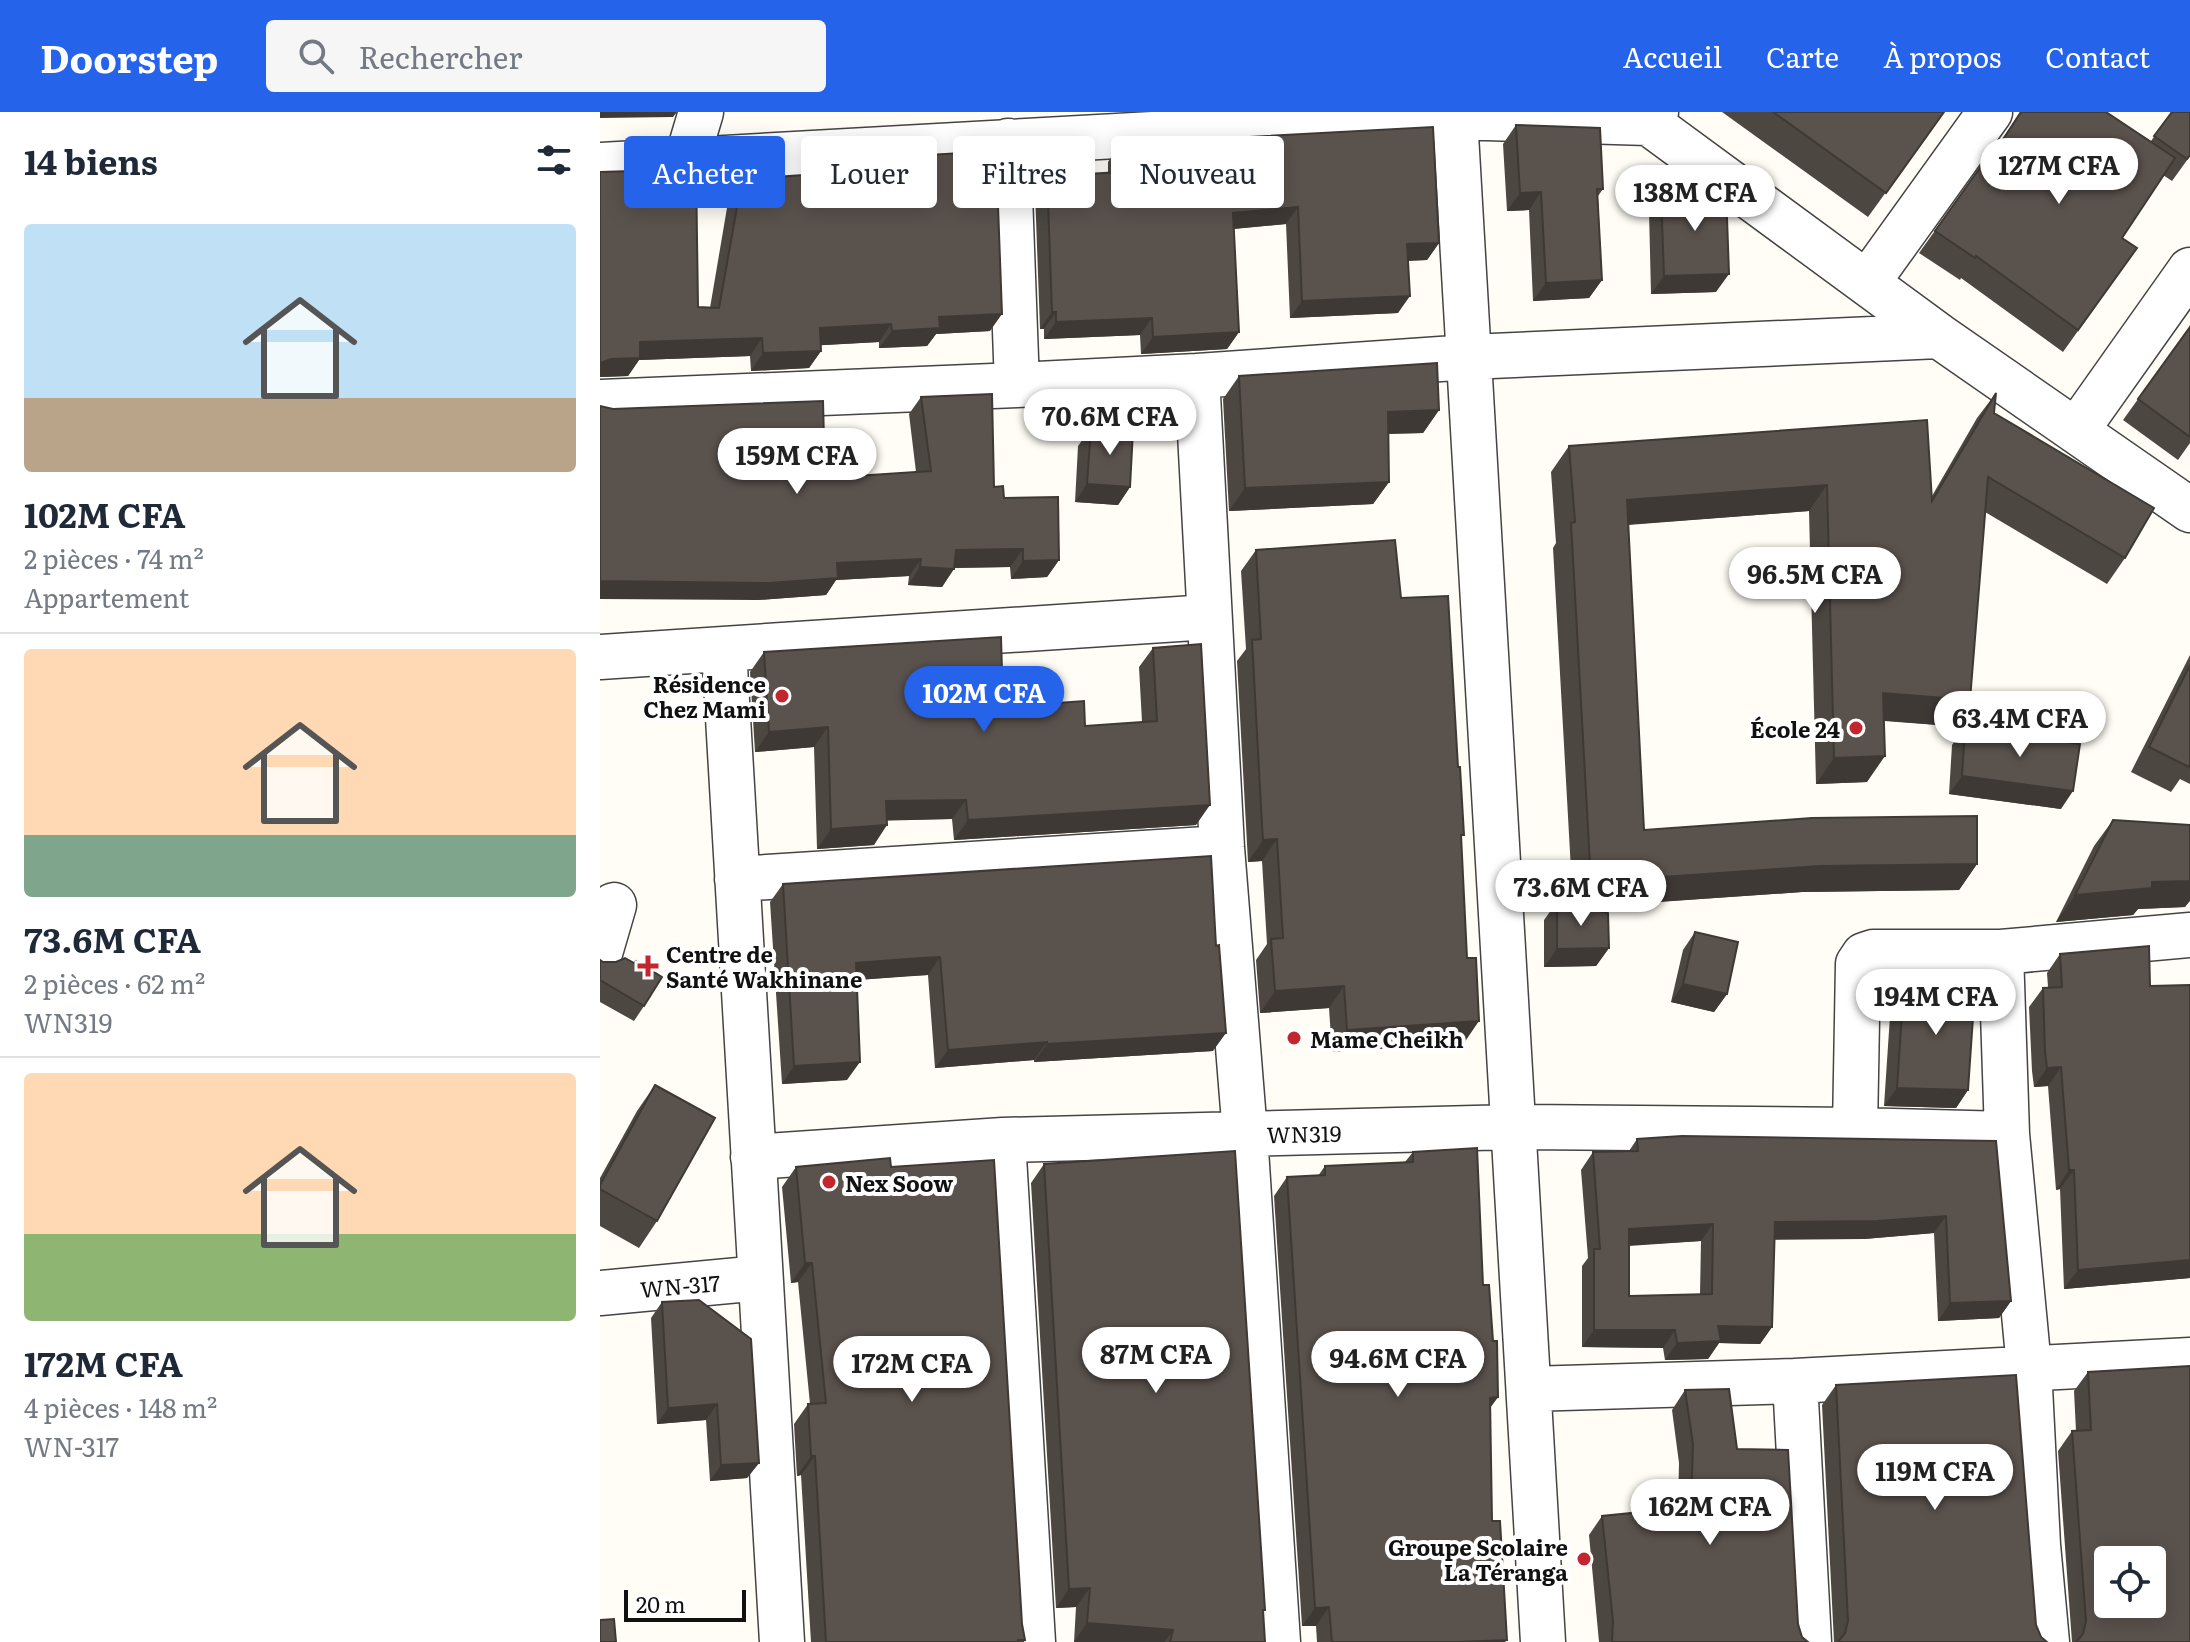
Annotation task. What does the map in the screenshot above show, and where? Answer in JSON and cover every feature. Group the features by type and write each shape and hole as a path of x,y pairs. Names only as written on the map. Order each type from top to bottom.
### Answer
{"street":[{"path":"694,136 701,112"},
{"path":"1867,283 1990,112"},
{"path":"1450,114 1469,357 1543,1642"},
{"path":"1090,136 1450,114 1646,116 1939,336 2190,510"},
{"path":"785,148 965,128 991,136"},
{"path":"600,165 624,163"},
{"path":"1010,208 1017,385"},
{"path":"2076,431 2190,270"},
{"path":"600,402 1017,385 1469,357 1939,336"},
{"path":"1197,376 1222,848 1245,1134 1278,1642"},
{"path":"600,657 1209,617"},
{"path":"724,649 782,1642"},
{"path":"737,879 1222,848"},
{"path":"600,953 614,905"},
{"path":"1855,1130 1858,964 1864,955 1873,952 2001,952 2190,935 2190,927"},
{"path":"2001,952 2007,1134 2029,1367 2038,1545 2047,1642"},
{"name":"WN319","path":"753,1157 1003,1140 1513,1127 2007,1134"},
{"path":"1003,1140 1033,1642"},
{"name":"WN-317","path":"600,1293 760,1278"},
{"path":"1529,1389 1795,1381 2190,1360"},
{"path":"1795,1381 1809,1642"}],"building":[{"path":"1773,112 1944,112 1886,193"},
{"path":"2021,112 2106,112 2175,158 2122,238 2137,248 2078,330 1976,256 1935,231"},
{"path":"2172,112 2190,112 2190,155 2187,159 2154,136"},
{"path":"1516,125 1600,128 1603,189 1597,189 1602,280 1546,283 1541,192 1520,193"},
{"path":"1433,127 1439,243 1407,244 1410,296 1302,301 1298,207 1233,213 1239,332 1153,337 1152,318 1056,322 1056,312 1052,312 1048,208 1095,208 1095,174 1111,173 1111,208 1284,208 1284,136 1267,136"},
{"path":"937,154 953,154 953,208 998,208 1002,314 939,317 940,328 892,331 891,324 820,328 821,351 763,353 762,338 640,342 640,358 611,359 600,363 600,172 624,171 624,208 697,208 698,307 719,308 737,208 785,208 785,176 801,175 801,208 937,208"},
{"path":"1726,190 1729,274 1664,276 1661,193"},
{"path":"2190,327 2190,437 2138,399"},
{"path":"1437,363 1439,410 1388,412 1389,482 1245,488 1239,376"},
{"path":"1180,393 1181,423 1152,424 1150,394"},
{"path":"1996,393 1994,413 2154,508 2125,558 1988,477 1970,700 1883,693 1885,756 1834,758 1827,485 1627,500 1644,830 1812,818 1977,816 1977,864 1820,866 1591,882 1569,446 1927,420 1932,501"},
{"path":"992,394 994,487 1003,486 1004,498 1058,497 1059,560 1023,561 1023,549 956,550 954,569 920,567 921,559 837,563 838,578 769,583 600,581 600,406 613,409 823,401 825,478 931,471 921,397"},
{"path":"1091,428 1133,430 1130,487 1087,484"},
{"path":"1395,540 1401,598 1448,596 1464,835 1461,835 1467,958 1476,958 1479,1021 1347,1030 1344,986 1275,991 1271,939 1283,938 1277,839 1263,840 1252,640 1261,639 1256,550"},
{"path":"1001,637 1003,707 1084,701 1085,726 1157,721 1153,648 1201,644 1210,805 968,820 966,800 886,801 887,825 831,829 828,727 769,732 764,652"},
{"path":"2190,665 2190,764 2189,767 2149,747"},
{"path":"1965,727 2080,744 2073,791 1962,776"},
{"path":"2113,820 2190,825 2190,881 2152,882 2152,888 2075,895"},
{"path":"1211,856 1216,946 1219,945 1226,1033 948,1050 940,957 921,958 856,963 860,1062 794,1066 783,884"},
{"path":"1557,902 1608,913 1609,948 1557,949"},
{"path":"1695,932 1738,942 1727,994 1683,984"},
{"path":"2149,946 2150,986 2190,985 2190,1260 2078,1270 2074,1170 2069,1170 2061,1067 2047,1068 2043,988 2062,987 2060,954"},
{"path":"625,958 662,977 644,1006 600,980 600,960 616,962"},
{"path":"1904,983 1975,988 1968,1090 1897,1088"},
{"path":"655,1085 715,1118 657,1221 600,1189"},
{"path":"1682,1136 1996,1141 2011,1301 1950,1303 1946,1216 1877,1221 1775,1222 1772,1327 1718,1326 1721,1341 1677,1343 1675,1330 1594,1330 1594,1249 1600,1249 1593,1152 1638,1151 1637,1139","holes":["1713,1224 1712,1294 1629,1296 1629,1229"]},
{"path":"1477,1148 1483,1285 1489,1285 1493,1341 1497,1341 1498,1397 1490,1398 1492,1521 1500,1521 1507,1640 1332,1642 1329,1607 1315,1608 1287,1177 1325,1175 1325,1166 1413,1162 1413,1152"},
{"path":"1235,1151 1265,1642 1170,1642 1173,1630 1087,1623 1090,1588 1069,1589 1044,1164"},
{"path":"890,1158 891,1167 994,1160 1025,1640 1018,1642 826,1642 815,1456 811,1456 808,1404 826,1403 812,1263 805,1263 796,1167"},
{"path":"699,1300 751,1339 759,1463 721,1465 717,1404 668,1408 662,1302"},
{"path":"2190,1366 2190,1642 2076,1642 2083,1634 2086,1621 2072,1431 2091,1430 2088,1372"},
{"path":"2016,1375 2036,1625 2047,1642 1838,1642 1845,1633 1848,1621 1836,1385"},
{"path":"1729,1389 1737,1449 1788,1450 1798,1624 1802,1637 1808,1642 1612,1642 1613,1621 1602,1516 1691,1507 1693,1444 1685,1390"},
{"path":"614,1619 616,1642 600,1642 600,1620"}],"place":[{"name":"Résidence Chez Mami","path":"782,696"},
{"name":"École 24","path":"1856,728"},
{"name":"Centre de Santé Wakhinane","path":"648,966"},
{"name":"Mame Cheikh","path":"1294,1038"},
{"name":"Nex Soow","path":"829,1182"},
{"name":"Groupe Scolaire La Téranga","path":"1584,1559"}]}
